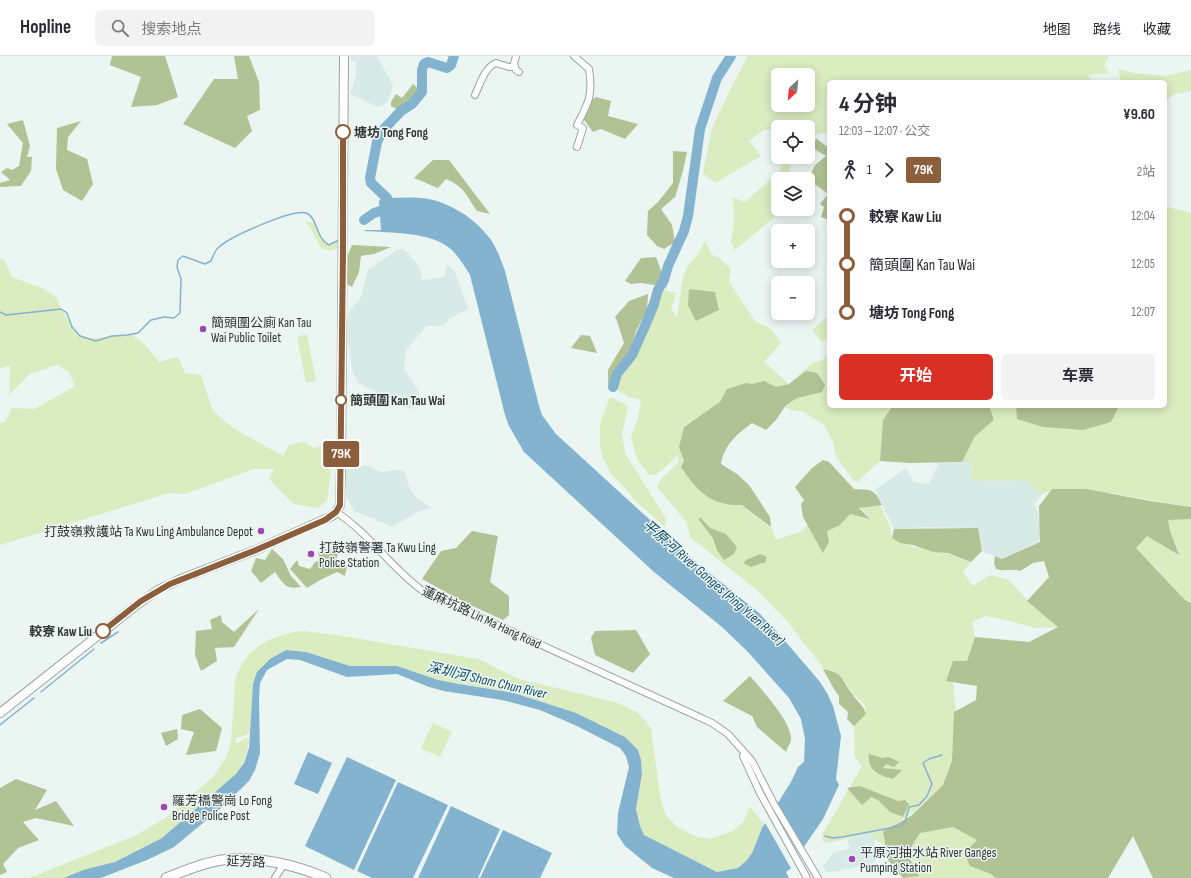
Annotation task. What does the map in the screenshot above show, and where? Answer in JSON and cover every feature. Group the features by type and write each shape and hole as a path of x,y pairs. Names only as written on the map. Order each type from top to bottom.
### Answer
{"main road":[{"name":"延芳路","path":"166,878 196,867 222,860 252,860 284,864 300,868 326,878"}],"street":[{"path":"0,713 134,607 158,590 332,516 340,505 344,56"},
{"path":"475,95 492,64 496,63 517,70 514,64 516,56"},
{"path":"574,56 589,69 591,82 590,100 577,125 583,128 577,147"},
{"name":"蓮麻坑路 Lin Ma Hang Road","path":"336,512 354,524 423,591 712,723 728,734 739,745 760,793 771,805 818,878"},
{"name":"蓮麻坑路 Lin Ma Hang Road","path":"771,805 807,878"},
{"path":"275,878 284,864"}],"shaded area":[{"path":"351,56 377,56 393,86 387,103 378,107 350,94 356,76 356,62 351,60"},
{"path":"398,249 404,249 419,266 422,280 444,277 447,265 455,272 468,309 449,319 443,326 427,326 406,350 404,369 419,392 419,404 409,409 358,383 352,369 349,347 345,335 349,312 361,297 368,270"},
{"path":"971,462 972,481 1027,480 1041,495 1035,504 1042,527 1039,542 1002,559 982,551 978,528 925,527 894,529 875,490 906,468 914,482 929,484 939,463"},
{"path":"367,465 381,472 397,470 403,471 406,474 409,487 416,497 431,508 421,510 392,527 354,511 346,497 346,467"},
{"path":"872,833 877,856 873,863 838,871 826,872 823,866 834,852 850,848 847,839"}],"green space":[{"path":"112,56 165,56 178,97 157,105 131,107 141,77 110,65"},
{"path":"234,56 249,56 259,82 260,110 247,116 252,131 235,148 183,124 214,79 238,79"},
{"path":"748,56 1109,56 1104,65 1109,73 1088,75 1092,80 827,80 827,132 815,135 815,120 771,120 771,131 765,129 749,141 761,156 715,183 703,173 712,128"},
{"path":"1118,69 1135,73 1165,76 1191,70 1191,91 1175,94 1167,100 1167,80 1121,80"},
{"path":"413,84 422,92 412,104 401,111 391,106 391,102 396,94 402,98"},
{"path":"596,97 611,101 608,116 638,124 625,139 601,129 593,132 582,117 582,107"},
{"path":"23,120 30,146 27,157 32,157 31,171 21,186 0,187 0,183 10,180 1,172 7,168 12,170 19,166 23,143 7,124"},
{"path":"81,121 68,137 67,150 87,159 93,184 82,201 63,190 56,169 57,128"},
{"path":"817,139 827,146 827,193 815,184 815,172 812,172 815,165 826,156 815,150 815,140"},
{"path":"673,151 687,152 675,197 661,209 672,225 675,242 664,249 657,246 647,235 648,211 658,202 673,183"},
{"path":"433,160 449,160 490,214 477,211 461,188 446,179 438,188 414,178"},
{"path":"782,164 790,164 789,172 778,172"},
{"path":"771,179 771,216 776,216 735,250 731,242 734,220 732,197 745,202"},
{"path":"827,195 827,219 821,217 824,207 820,204"},
{"path":"1167,207 1191,213 1191,507 1097,491 1053,489 1041,495 1027,480 972,481 971,462 962,462 973,435 994,420 990,408 1017,408 1017,419 1040,426 1111,422 1118,408 1167,408"},
{"path":"305,222 314,223 324,242 329,245 339,240 340,247 330,251 321,248 310,227"},
{"path":"705,241 712,255 719,258 731,269 729,282 755,321 771,329 781,343 764,362 789,384 812,363 823,360 827,355 827,408 893,408 883,421 880,461 859,480 860,483 853,480 836,456 833,442 824,425 804,412 790,410 755,387 741,385 727,389 719,405 685,425 681,439 742,505 772,529 776,540 802,531 809,524 851,513 870,518 859,506 880,505 890,526 892,538 911,546 947,554 971,562 963,572 973,586 990,575 1009,580 1031,604 1058,627 1035,628 985,616 972,622 975,637 967,661 953,682 956,710 952,757 943,785 914,812 885,830 886,845 873,839 872,833 828,843 823,841 822,835 862,766 855,757 854,726 866,714 865,705 852,693 847,684 834,671 825,670 787,621 758,591 690,537 687,523 657,487 662,478 678,463 678,455 661,471 653,475 649,475 637,459 631,437 638,418 641,400 628,397 613,387 617,374 632,355 653,307 654,288 676,293 671,309 677,318 683,277 687,267 698,254"},
{"path":"352,245 391,247 374,254 361,256 359,272 352,287 345,283 346,260"},
{"path":"656,257 667,287 641,283 631,284 625,281 641,258"},
{"path":"0,259 4,260 12,277 44,289 57,298 61,309 76,331 87,339 131,334 144,344 159,362 178,357 185,373 201,375 213,411 233,428 283,456 289,445 303,442 314,448 324,445 332,466 327,500 318,508 294,504 269,478 274,469 254,469 185,494 169,493 0,545 0,423 5,422 12,408 34,409 75,386 69,372 57,365 30,374 9,395 10,366 0,368"},
{"path":"689,289 715,292 719,310 696,321 688,305"},
{"path":"648,294 647,310 636,331 631,348 608,385 608,370 624,343 615,317 629,301"},
{"path":"827,317 827,337 822,342 812,330"},
{"path":"307,334 316,381 306,383 297,337"},
{"path":"581,335 590,336 597,353 571,348"},
{"path":"806,371 817,373 825,385 822,392 797,398 786,405 776,420 766,430 752,423 732,440 725,451 721,464 737,474 749,485 770,517 771,527 742,505 722,503 706,496 693,484 681,467 684,461 679,447 684,427 720,402 727,389 746,383 752,384 764,381 776,387 789,384"},
{"path":"610,397 628,406 622,434 625,453 666,519 665,527 633,499 629,492 611,474 602,456 600,445 600,424"},
{"path":"892,408 990,408 994,420 975,436 962,462 910,463 880,461 883,420"},
{"path":"1016,408 1118,408 1111,422 1083,430 1043,427 1017,419"},
{"path":"823,460 829,462 854,489 868,490 877,495 882,505 859,508 870,519 850,514 840,525 827,531 829,542 823,553 803,517 801,504 804,500 795,487 812,468"},
{"path":"1052,489 1086,489 1191,507 1191,519 1168,520 1170,531 1179,555 1147,536 1136,548 1185,600 1191,603 1191,878 1153,878 1133,836 1108,878 996,878 991,874 970,866 964,853 977,840 953,827 920,833 907,854 919,876 903,878 888,860 883,831 911,816 943,785 952,760 954,712 976,700 977,686 946,681 953,661 967,661 975,637 1029,642 1058,627 1027,601 1049,577 1044,561 1033,563 1020,571 999,570 996,569 994,563 995,556 1002,559 1040,542 1039,506"},
{"path":"1191,516 1191,603 1185,600 1136,548 1147,535 1178,555 1168,520"},
{"path":"700,517 710,528 726,534 737,547 734,554 724,560 717,550 713,538 699,520"},
{"path":"978,528 982,551 971,562 948,553 933,552 913,545 900,543 892,538 894,529"},
{"path":"472,531 498,536 490,582 509,596 509,615 503,620 464,602 422,579 441,551 456,548"},
{"path":"329,548 338,553 336,560 347,566 345,576 337,572 307,588 290,569 297,560 299,566 310,569 316,561 321,562 318,552"},
{"path":"272,549 283,559 291,576 301,587 288,587 275,572 261,583 251,571 256,558 265,560"},
{"path":"760,554 767,557 765,563 751,567 743,563 746,560"},
{"path":"259,609 234,647 215,648 217,661 201,671 195,655 196,631 212,629 210,620 221,615 222,622 234,632"},
{"path":"636,630 650,654 633,673 595,655 591,638 595,631"},
{"path":"303,631 337,635 478,659 519,679 615,702 637,712 651,729 661,801 666,815 677,827 695,836 710,839 733,831 743,822 750,807 764,824 752,853 738,868 717,872 644,835 636,809 642,774 641,760 625,737 576,713 514,693 438,680 397,666 350,666 306,652 286,650 253,684 250,733 237,737 235,743 247,738 249,739 248,749 236,774 162,838 115,862 82,871 66,878 29,878 137,835 165,818 214,776 227,756 231,742 235,683 238,671 244,661 251,653 269,640"},
{"path":"823,669 835,672 863,708 866,714 854,726 847,719 848,712 839,704 839,696"},
{"path":"750,676 775,706 787,725 791,740 786,752 757,727 752,716 723,701"},
{"path":"200,709 222,728 216,751 186,755 194,732 181,729 182,715"},
{"path":"433,723 452,732 440,757 421,748"},
{"path":"177,729 178,739 166,746 161,733"},
{"path":"869,754 882,758 889,757 899,762 894,767 886,764 883,768 902,770 893,779 883,776 875,771 870,765"},
{"path":"16,779 47,790 35,810 56,801 74,826 36,818 23,822 39,840 18,848 3,864 7,872 0,875 0,788"},
{"path":"860,786 898,801 905,800 909,804 903,817 890,812 878,800 871,797 862,805 847,788"},
{"path":"953,827 978,840 970,866 992,874 996,878 903,878 918,876 907,854 920,833"}],"water":[{"path":"384,198 421,198 441,202 469,218 485,232 496,248 505,271 542,415 556,434 697,563 759,613 820,682 827,693 833,706 841,736 836,779 839,785 823,819 797,857 798,863 786,872 789,878 674,878 652,868 625,846 617,834 618,813 629,767 626,756 620,748 577,726 540,710 502,700 444,691 429,687 397,674 347,677 300,660 287,659 267,670 260,683 260,753 255,770 249,781 220,809 174,847 147,860 101,878 64,878 83,870 115,862 162,838 236,774 244,763 249,748 253,684 257,672 270,659 286,650 306,652 350,666 397,666 438,680 514,693 576,713 625,737 638,750 641,760 642,774 636,809 644,835 717,872 738,868 747,860 752,853 762,828 791,782 798,767 804,762 805,739 801,719 789,698 748,652 722,627 654,572 524,452 509,426 505,415 470,275 452,250 433,239 410,234 364,231 381,230 379,201"},
{"path":"308,752 332,763 318,794 294,784"},
{"path":"347,757 396,780 354,870 305,846"},
{"path":"398,782 448,805 413,878 372,878 357,871"},
{"path":"451,806 500,829 478,878 418,878"},
{"path":"503,830 552,853 540,878 480,878"}],"pier":[{"path":"777,802 805,849 799,857 800,864 792,870 764,821"}],"waterway":[{"name":"平原河 River Ganges (Ping Yuen River)","path":"389,207 387,198 371,183 370,178 377,142 383,130 401,111 412,104 422,92 422,70 424,64 428,62 447,68 451,65 454,56"},
{"name":"平原河 River Ganges (Ping Yuen River)","path":"613,387 617,374 632,355 654,304 658,290 664,280 668,266 684,231 688,216 700,129 717,78 731,56"},
{"name":"平原河 River Ganges (Ping Yuen River)","path":"364,220 374,213 392,207"},
{"name":"平原河 River Ganges (Ping Yuen River)","path":"0,312 6,315 61,309 67,313 72,327 80,336 96,341 112,336 138,333 151,320 164,317 174,318 180,313 181,279 177,267 178,260 183,256 205,264 211,261 217,249 234,237 275,219 299,213 306,213 310,215 321,238 329,245 339,240"},
{"path":"101,643 118,632"},
{"path":"41,692 94,649"},
{"path":"0,725 34,698"},
{"path":"825,836 833,838 842,837 901,826 905,822 909,807 919,805 927,796 932,784 923,763 929,759 942,755"}],"bus line":[{"name":"79K","path":"103,631 141,601 158,590 195,573 246,554 325,520 332,516 340,505 343,132"}],"place":[{"name":"塘坊 Tong Fong","path":"343,132"},
{"name":"簡頭圍公廁 Kan Tau Wai Public Toilet","path":"203,329"},
{"name":"簡頭圍 Kan Tau Wai","path":"341,400"},
{"name":"打鼓嶺救護站 Ta Kwu Ling Ambulance Depot","path":"261,531"},
{"name":"打鼓嶺警署 Ta Kwu Ling Police Station","path":"311,554"},
{"name":"較寮 Kaw Liu","path":"103,631"},
{"name":"羅芳橋警崗 Lo Fong Bridge Police Post","path":"164,807"},
{"name":"平原河抽水站 River Ganges Pumping Station","path":"852,859"}],"water label":[{"name":"深圳河 Sham Chun River","path":"487,680"}]}
